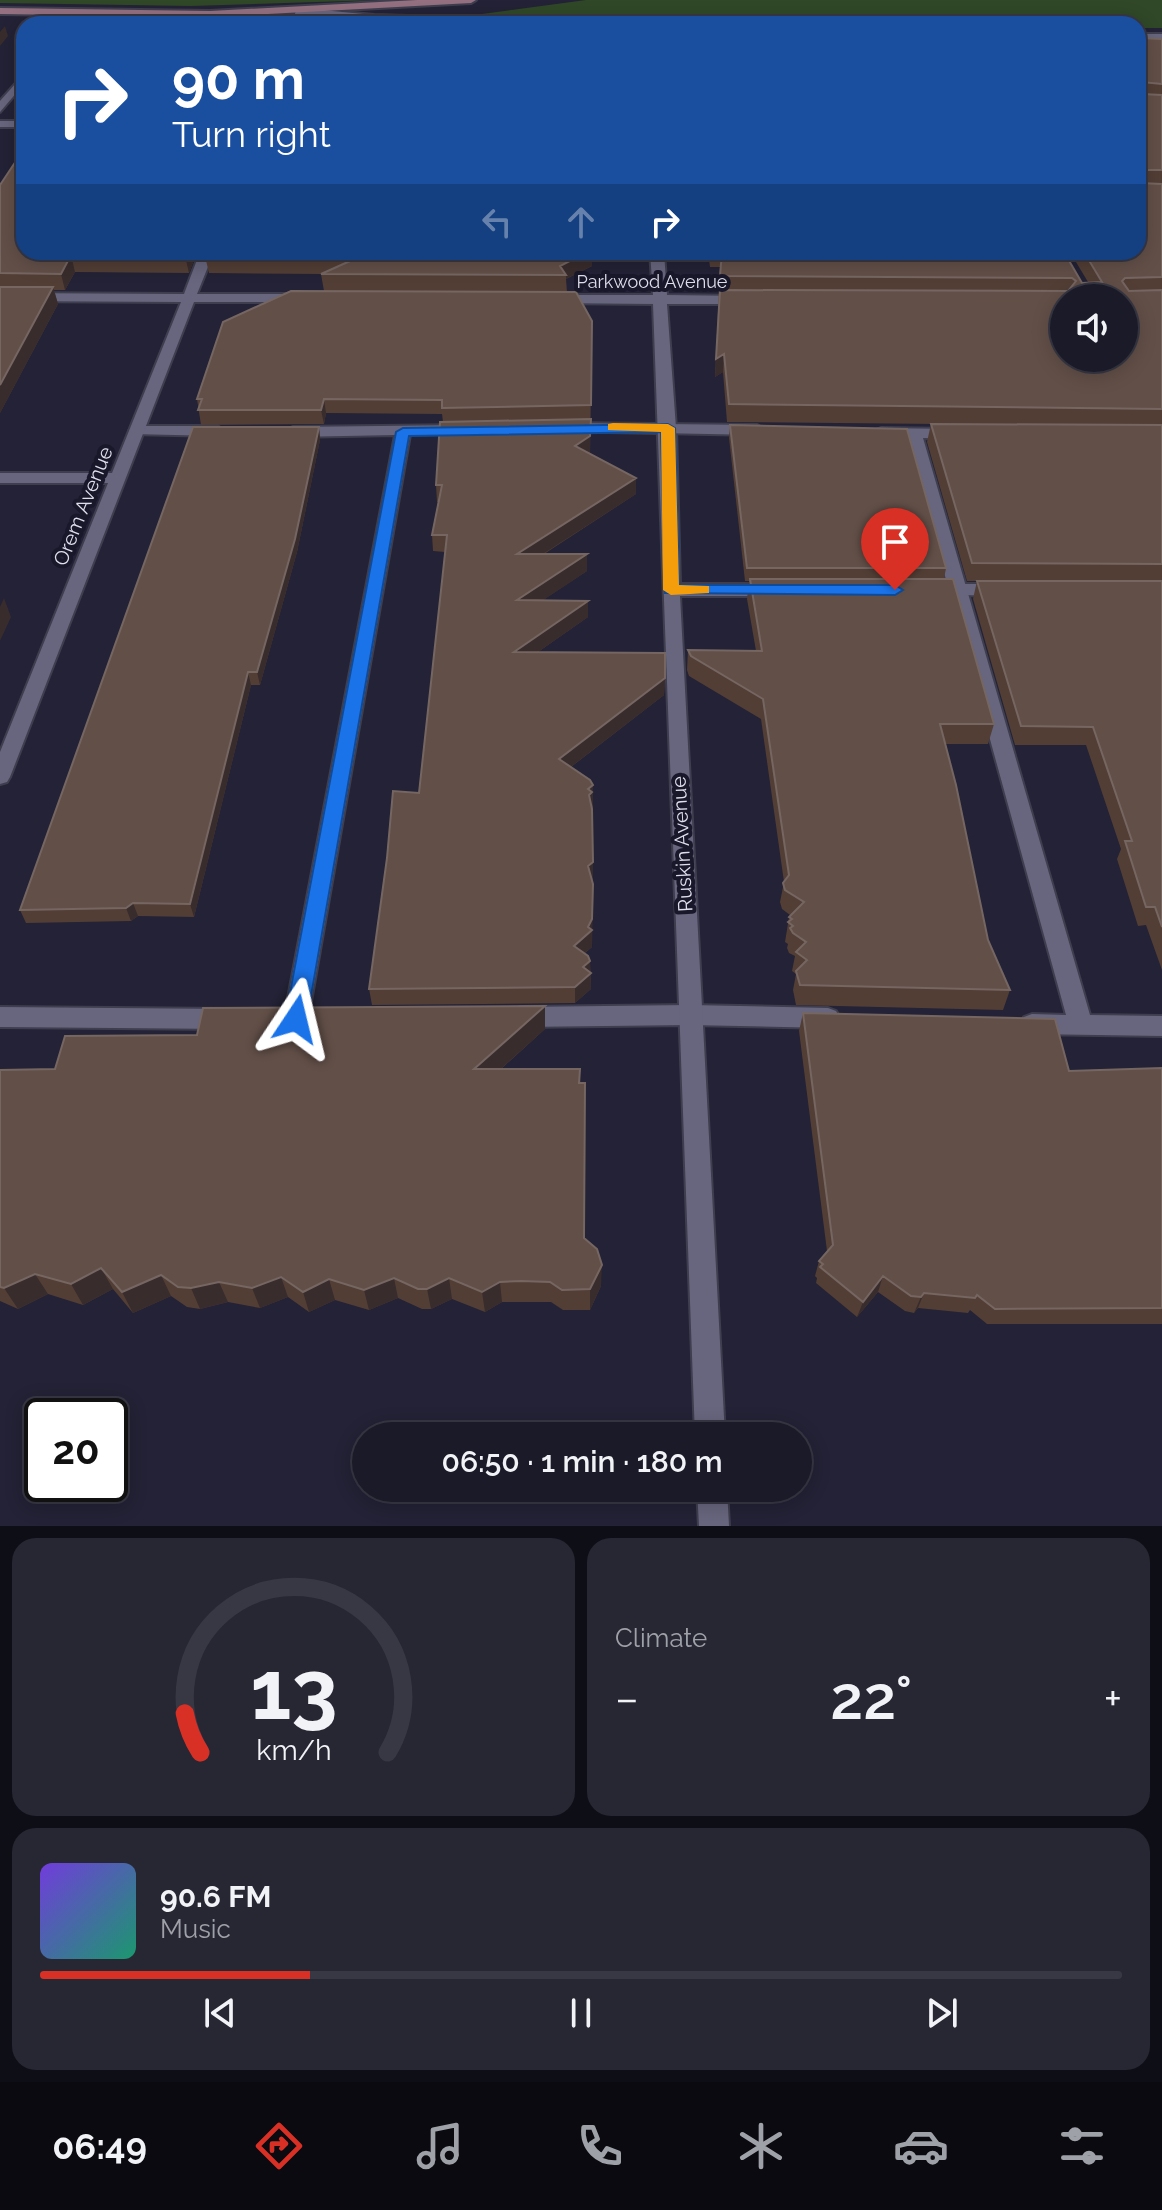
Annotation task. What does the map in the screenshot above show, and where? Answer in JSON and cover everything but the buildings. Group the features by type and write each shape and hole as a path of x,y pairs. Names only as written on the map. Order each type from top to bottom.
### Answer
{"main road":[{"path":"0,11 301,11 471,0"}],"street":[{"path":"299,16 301,11 353,16"},
{"path":"0,109 16,88"},
{"name":"Orem Avenue","path":"0,777 204,260"},
{"name":"Ruskin Avenue","path":"658,260 668,428 671,590 709,1422"},
{"path":"0,297 315,298"},
{"name":"Parkwood Avenue","path":"535,299 754,300"},
{"path":"552,428 772,431"},
{"path":"277,431 478,430"},
{"path":"137,431 230,431"},
{"path":"327,1019 288,1019 403,432"},
{"path":"867,433 976,435"},
{"path":"914,434 1081,1025"},
{"path":"0,478 118,478"},
{"path":"671,590 800,590"},
{"path":"911,590 1021,590"},
{"path":"497,1017 690,1015 846,1019"},
{"path":"0,1017 249,1019"},
{"path":"1003,1023 1162,1026"},
{"path":"713,1502 714,1526"}],"green space":[{"path":"0,0 380,0 191,6 0,3"},
{"path":"586,0 1162,0 1162,28 1146,28 1146,16 482,14"}],"slow traffic":[{"path":"613,427 668,428 671,590 703,590"}],"route":[{"path":"296,1019 403,432 668,428 671,590 895,590"}]}
